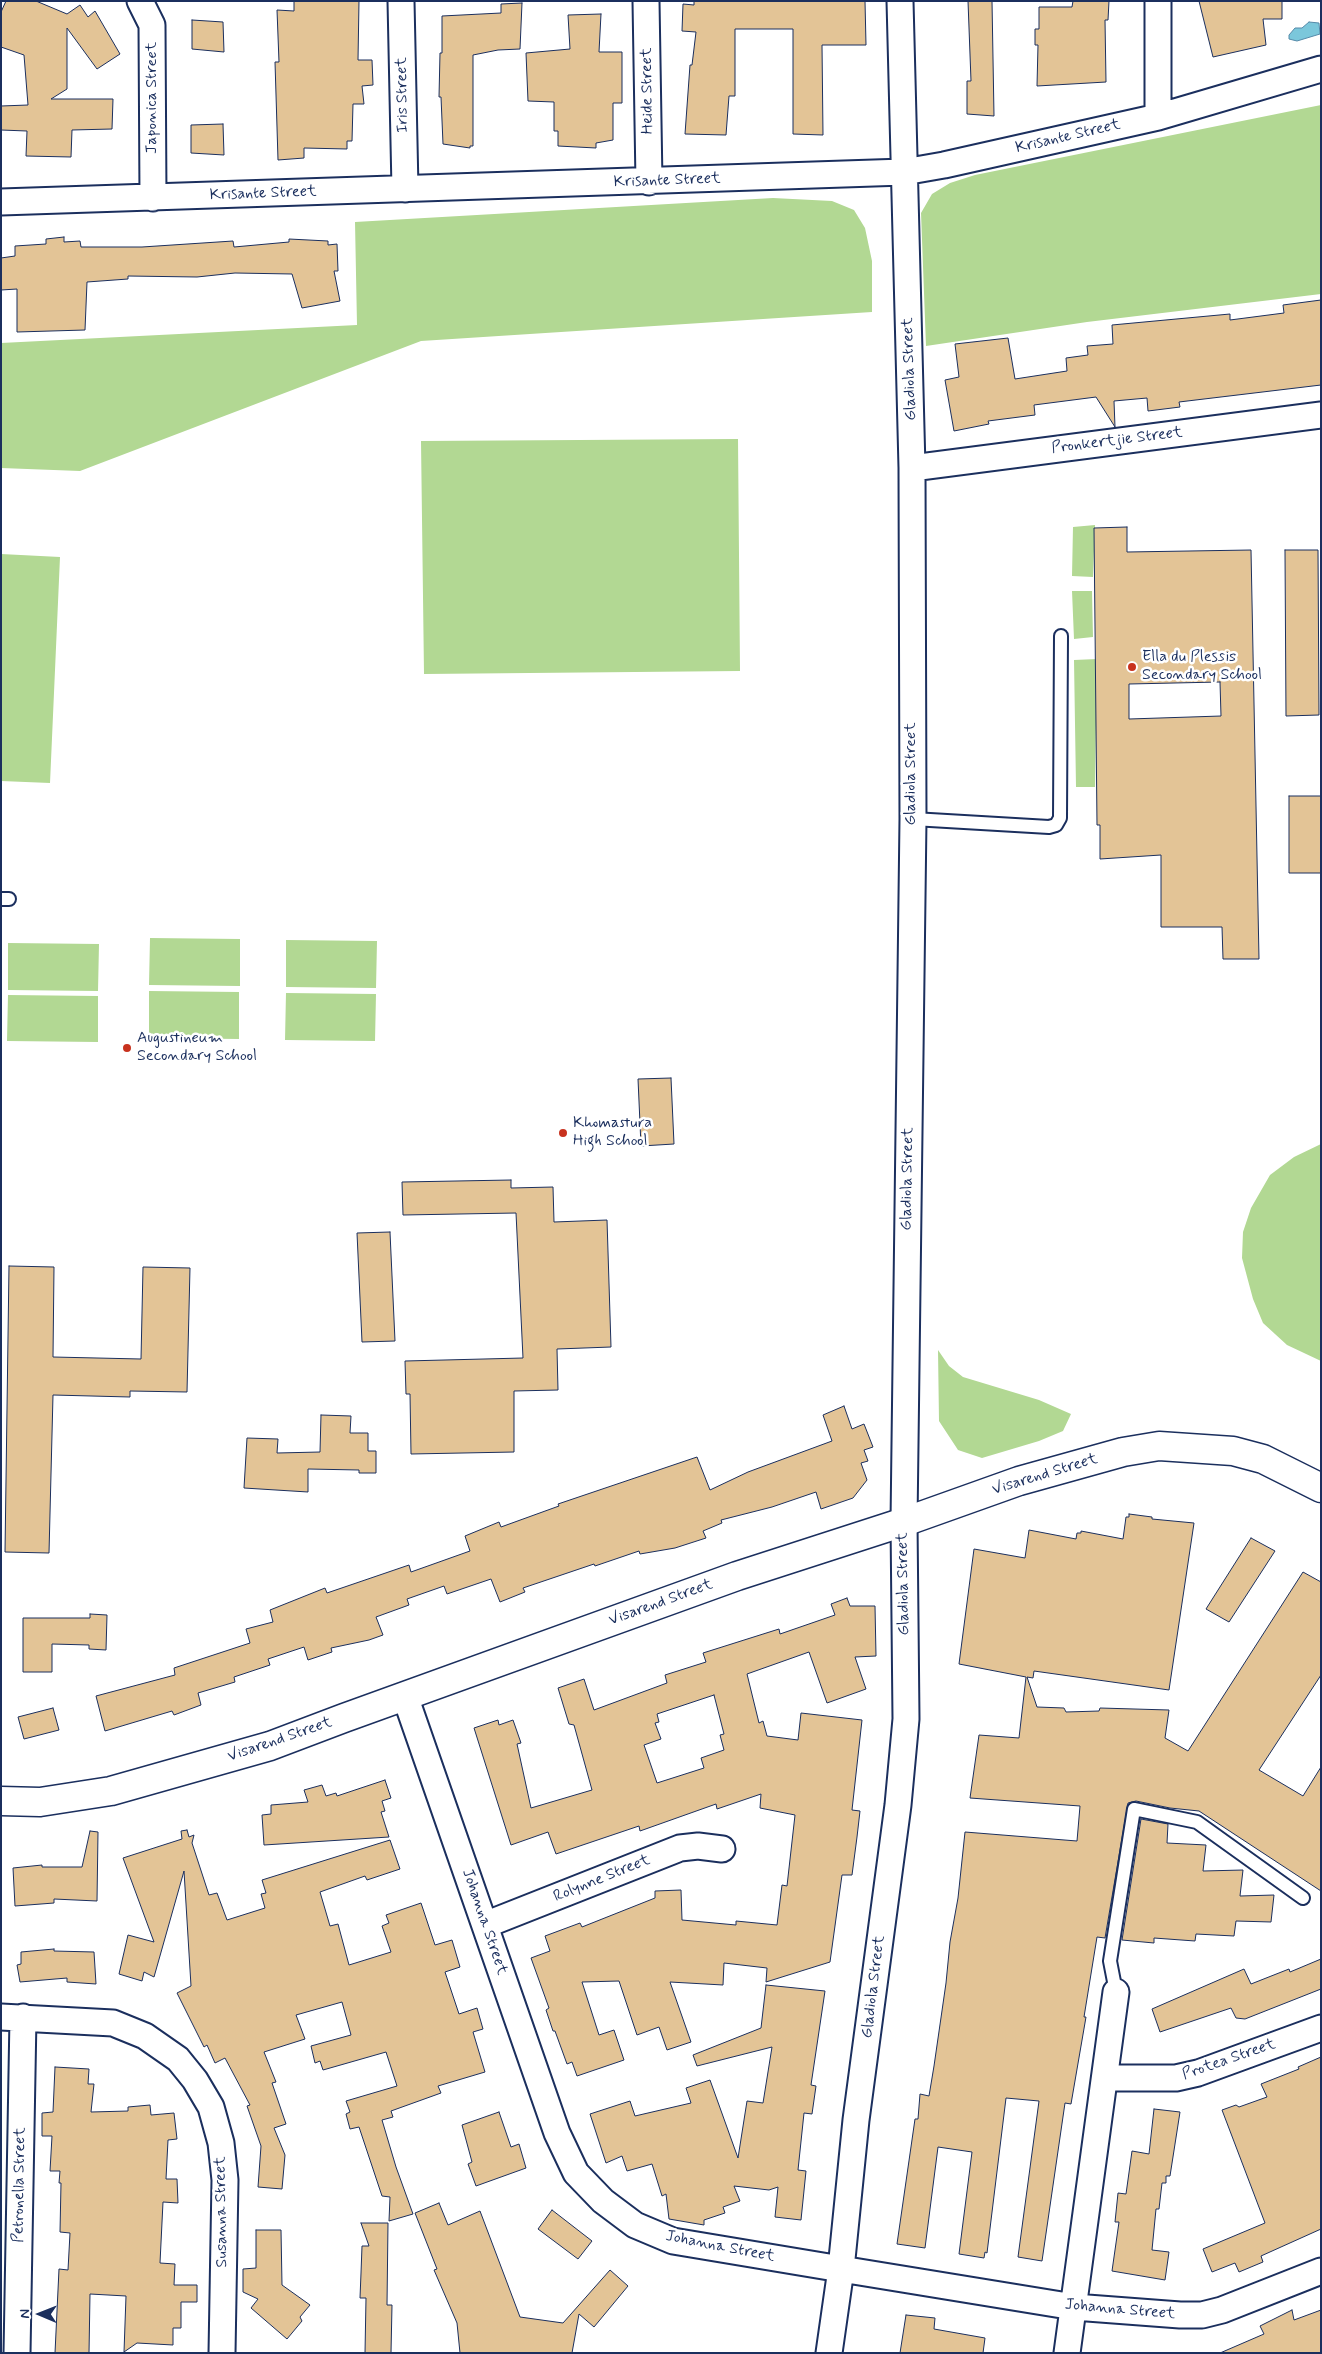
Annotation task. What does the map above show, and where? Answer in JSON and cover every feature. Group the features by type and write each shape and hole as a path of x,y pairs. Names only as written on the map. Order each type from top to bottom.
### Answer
{"street":[{"name":"Japonica Street","path":"140,1 152,25 153,198"},
{"name":"Iris Street","path":"401,1 405,189"},
{"name":"Heide Street","path":"646,1 649,182"},
{"name":"Gladiola Street","path":"828,2353 842,2269 856,2120 898,1805 906,1718 904,1522 912,819 912,468 900,1"},
{"path":"1158,1 1158,117"},
{"name":"Krisante Street","path":"1,202 649,182 904,172 944,165 1158,117 1321,69"},
{"name":"Pronkertjie Street","path":"912,468 1321,415"},
{"name":"Visarend Street","path":"1,1801 40,1802 111,1791 270,1746 737,1576 904,1522 1019,1481 1123,1452 1159,1446 1233,1451 1263,1459 1321,1488"},
{"name":"Johanna Street","path":"405,1696 558,2133 576,2173 603,2201 635,2225 673,2241 1074,2306 1180,2316 1222,2310 1321,2271"},
{"name":"Rolynne Street","path":"485,1925 680,1848 698,1846 722,1849"},
{"path":"1066,2353 1116,1992"},
{"name":"Petronella Street","path":"12,2017 16,2353"},
{"name":"Susanna Street","path":"12,2017 113,2023 145,2036 178,2059 195,2080 211,2107 221,2143 224,2170 222,2353"},
{"name":"Protea Street","path":"1105,2078 1156,2079 1183,2076 1321,2028"}],"lane":[{"path":"912,819 1049,828 1056,825 1060,818 1061,636"},
{"path":"1116,1992 1110,1960 1134,1809 1198,1822 1303,1898"}],"green space":[{"path":"1321,105 1321,294 1087,322 926,346 921,213 932,194 950,183 975,175"},
{"path":"773,198 832,201 854,210 865,228 872,261 872,312 421,341 80,471 1,468 1,343 357,325 355,222"},
{"path":"738,439 740,671 424,674 421,441"},
{"path":"1095,525 1093,577 1072,576 1073,527"},
{"path":"1,554 60,557 50,783 1,781"},
{"path":"1072,591 1092,591 1093,637 1074,639"},
{"path":"1097,659 1095,787 1076,787 1074,660"},
{"path":"150,938 240,939 240,986 149,985"},
{"path":"286,940 377,941 376,988 286,987"},
{"path":"8,943 99,944 98,991 8,990"},
{"path":"149,991 239,992 239,1039 149,1038"},
{"path":"286,993 376,994 375,1041 285,1040"},
{"path":"8,995 98,996 98,1042 7,1041"},
{"path":"1321,1144 1321,1361 1287,1345 1263,1323 1253,1299 1242,1258 1243,1232 1251,1208 1270,1175 1294,1157"},
{"path":"938,1350 949,1366 963,1377 1039,1400 1071,1414 1063,1431 1039,1441 982,1458 958,1450 939,1421"}],"water":[{"path":"1309,22 1319,23 1320,34 1297,41 1289,39 1289,35 1295,28 1302,28"}],"building":[{"path":"6,1 36,1 67,14 80,5 88,17 95,11 120,54 97,69 67,28 67,89 51,99 113,99 112,129 72,130 71,157 26,156 27,131 1,130 1,106 28,105 24,55 1,47 1,12"},
{"path":"294,1 359,1 358,60 372,60 373,85 362,86 364,104 353,104 352,141 347,141 347,149 304,148 304,158 278,160 275,62 279,62 277,10 294,11"},
{"path":"694,1 865,1 866,45 822,45 823,135 793,134 793,29 735,29 735,96 729,96 726,135 685,134 690,65 692,65 696,32 682,31 683,4 694,5"},
{"path":"968,1 992,1 994,116 967,114 967,81 971,81"},
{"path":"1073,1 1109,1 1108,20 1105,20 1106,82 1037,86 1038,45 1035,45 1035,29 1039,29 1039,7 1072,7"},
{"path":"1199,1 1282,1 1282,19 1263,19 1266,45 1213,57"},
{"path":"522,3 520,49 498,50 473,55 473,146 470,146 470,148 443,144 441,97 439,97 442,16 501,13 501,4"},
{"path":"601,14 599,52 622,52 622,103 613,103 613,140 596,143 596,148 558,146 558,131 554,131 554,102 528,101 526,53 570,49 568,15"},
{"path":"192,20 223,22 224,52 192,49"},
{"path":"223,124 224,155 191,153 191,125"},
{"path":"64,237 64,242 80,241 81,247 142,247 233,241 234,247 289,242 289,239 328,241 328,245 337,244 338,271 334,271 340,301 302,308 292,274 235,273 197,277 128,276 128,279 87,282 85,330 17,332 17,289 1,290 1,258 15,256 15,246 46,244 46,239"},
{"path":"1321,300 1321,385 1179,402 1180,407 1148,411 1147,398 1114,401 1115,427 1096,397 1034,405 1035,415 988,421 989,424 954,431 945,380 959,377 955,344 1008,338 1015,379 1067,371 1066,358 1088,355 1087,346 1113,344 1112,325 1230,314 1230,320 1284,313 1283,305"},
{"path":"1127,527 1127,552 1251,550 1259,959 1223,959 1222,927 1161,927 1161,855 1100,859 1100,825 1097,825 1094,528","holes":["1220,682 1221,716 1129,719 1129,684"]},
{"path":"1285,550 1318,550 1319,715 1286,716"},
{"path":"1289,796 1321,796 1321,873 1289,873"},
{"path":"671,1078 674,1144 641,1146 638,1079"},
{"path":"511,1180 511,1188 553,1187 554,1222 607,1220 611,1347 557,1349 558,1390 514,1391 514,1452 411,1454 410,1394 406,1394 405,1361 523,1358 516,1213 403,1215 402,1182"},
{"path":"390,1232 395,1341 362,1342 357,1233"},
{"path":"9,1266 54,1267 53,1357 141,1359 143,1267 190,1268 187,1392 130,1391 130,1397 53,1395 49,1553 5,1552"},
{"path":"844,1406 852,1429 864,1424 873,1447 864,1450 868,1461 861,1463 867,1480 853,1498 821,1509 816,1492 772,1507 721,1520 722,1523 703,1531 706,1538 675,1548 640,1554 639,1551 595,1566 594,1564 523,1588 525,1592 500,1602 491,1579 447,1594 444,1586 407,1599 409,1605 376,1617 383,1635 331,1648 332,1652 308,1660 304,1647 268,1659 270,1665 234,1677 235,1682 198,1693 201,1705 174,1715 172,1711 105,1731 96,1696 175,1675 174,1668 250,1643 246,1629 273,1622 270,1610 325,1588 327,1593 409,1565 411,1572 470,1551 465,1536 499,1522 501,1527 559,1506 558,1504 697,1457 710,1490 748,1472 832,1441 823,1415"},
{"path":"321,1415 351,1416 350,1433 368,1433 368,1451 376,1451 376,1473 359,1473 359,1470 308,1469 308,1492 244,1488 247,1438 278,1439 277,1453 320,1452"},
{"path":"1129,1514 1152,1517 1152,1519 1194,1523 1169,1690 1034,1671 1033,1678 1027,1677 1037,1707 1064,1708 1066,1712 1099,1711 1100,1708 1169,1710 1165,1738 1188,1751 1303,1572 1321,1582 1321,1675 1259,1770 1303,1796 1321,1767 1321,1891 1199,1811 1170,1808 1136,1801 1128,1803 1105,1938 1097,1937 1071,2104 1065,2103 1042,2261 1018,2257 1039,2101 1006,2098 987,2253 985,2252 984,2258 959,2254 972,2152 938,2147 925,2248 897,2244 915,2119 918,2119 920,2094 929,2096 934,2066 950,1942 958,1898 965,1832 1077,1841 1080,1806 970,1798 979,1735 1019,1738 1026,1677 959,1664 974,1549 1025,1558 1029,1530 1076,1539 1077,1533 1081,1533 1081,1531 1123,1539 1126,1517 1129,1517"},
{"path":"1251,1538 1275,1551 1229,1622 1206,1609"},
{"path":"847,1598 850,1606 875,1606 876,1656 855,1657 866,1689 827,1703 809,1652 747,1674 759,1723 763,1721 767,1736 798,1740 801,1713 862,1720 852,1810 860,1811 852,1875 842,1875 830,1962 766,1982 767,1968 724,1963 723,1985 670,1982 691,2042 667,2050 659,2027 637,2035 619,1981 582,1982 599,2035 614,2030 624,2060 577,2076 572,2062 567,2064 555,2031 553,2031 546,2010 549,2008 531,1958 550,1951 545,1936 580,1923 582,1927 655,1898 655,1891 681,1890 682,1920 736,1925 736,1921 777,1925 782,1885 787,1886 795,1815 760,1808 761,1794 717,1809 716,1804 640,1831 639,1826 556,1854 548,1832 511,1845 474,1728 498,1720 499,1725 513,1720 521,1743 517,1744 531,1808 592,1790 574,1725 569,1724 558,1688 584,1679 594,1710 667,1683 665,1675 706,1662 703,1653 779,1629 780,1634 835,1615 831,1604","holes":["714,1695 724,1734 720,1735 724,1750 701,1758 704,1768 657,1783 644,1745 661,1739 655,1723 659,1722 657,1714"]},
{"path":"90,1614 107,1615 106,1650 89,1649 89,1645 52,1644 52,1672 23,1672 23,1618 90,1618"},
{"path":"53,1708 59,1730 24,1739 18,1717"},
{"path":"385,1780 391,1798 382,1801 385,1811 381,1812 389,1837 264,1845 262,1815 271,1814 271,1805 308,1802 304,1790 322,1785 326,1796 336,1793 337,1796"},
{"path":"1141,1819 1168,1824 1167,1843 1206,1845 1203,1871 1243,1870 1240,1896 1274,1895 1271,1922 1236,1921 1234,1936 1196,1934 1195,1941 1154,1938 1154,1943 1122,1940"},
{"path":"187,1830 189,1837 194,1835 192,1843 209,1895 217,1893 227,1920 265,1908 261,1894 266,1893 262,1880 390,1840 400,1869 367,1880 365,1876 320,1892 330,1926 338,1924 349,1965 391,1952 382,1926 389,1923 386,1915 421,1903 435,1945 452,1940 460,1967 445,1972 459,2014 477,2008 483,2029 473,2032 485,2072 438,2086 441,2093 391,2111 393,2117 382,2120 413,2214 389,2221 390,2197 382,2196 359,2127 350,2129 346,2114 350,2112 346,2101 397,2086 386,2052 323,2070 320,2061 315,2063 311,2046 351,2035 342,2002 296,2015 305,2039 264,2052 276,2082 272,2083 286,2124 274,2128 285,2155 282,2189 258,2187 261,2146 247,2106 250,2105 225,2058 215,2063 207,2045 204,2047 177,1993 191,1986 184,1871 154,1977 144,1972 142,1981 119,1974 128,1935 154,1942 123,1858 182,1839 181,1831"},
{"path":"90,1831 98,1832 97,1901 54,1899 54,1903 15,1906 13,1868 42,1865 42,1867 82,1867"},
{"path":"54,1949 54,1951 94,1952 96,1984 67,1982 67,1978 20,1982 17,1965 21,1964 21,1952"},
{"path":"1321,1959 1321,1989 1245,2019 1236,2018 1231,2008 1160,2032 1152,2009 1244,1969 1251,1984 1289,1969 1290,1972"},
{"path":"766,1985 825,1991 811,2085 816,2086 812,2114 804,2113 798,2170 806,2171 801,2220 775,2217 778,2187 769,2190 734,2186 740,2201 723,2207 725,2213 704,2220 704,2225 669,2219 666,2194 662,2196 652,2164 627,2171 622,2156 606,2163 590,2114 630,2101 635,2116 691,2103 686,2088 710,2080 738,2158 747,2101 763,2103 772,2047 697,2066 693,2055 761,2028"},
{"path":"1321,2057 1321,2229 1261,2256 1263,2262 1239,2272 1235,2263 1212,2272 1203,2249 1265,2223 1222,2110 1236,2105 1239,2107 1267,2097 1261,2084 1299,2069 1298,2067"},
{"path":"55,2067 89,2069 88,2084 94,2084 91,2112 128,2111 128,2107 150,2105 151,2115 174,2113 177,2139 168,2140 166,2179 177,2179 178,2203 163,2202 160,2263 175,2264 174,2285 197,2285 197,2302 181,2302 181,2328 173,2328 173,2345 137,2343 124,2352 126,2296 90,2294 89,2353 55,2353 59,2269 68,2270 70,2233 60,2232 60,2171 50,2171 52,2136 42,2136 42,2113 53,2112"},
{"path":"1154,2109 1180,2112 1170,2176 1166,2176 1166,2183 1162,2183 1159,2209 1156,2209 1152,2250 1169,2252 1165,2280 1112,2271 1119,2222 1115,2222 1118,2193 1126,2194 1132,2151 1149,2154"},
{"path":"499,2112 511,2147 519,2144 526,2168 476,2186 468,2164 472,2162 462,2125"},
{"path":"439,2203 448,2225 480,2211 520,2317 563,2323 610,2270 628,2286 594,2327 579,2314 572,2353 460,2353 457,2323 434,2270 437,2269 415,2213"},
{"path":"552,2210 592,2241 578,2259 538,2229"},
{"path":"361,2223 388,2223 387,2305 392,2305 391,2353 365,2353 366,2298 360,2298 362,2246 369,2246"},
{"path":"256,2230 281,2230 282,2285 310,2305 300,2317 302,2321 287,2339 251,2308 258,2299 243,2292 243,2269 256,2268"},
{"path":"1292,2310 1294,2320 1321,2310 1321,2353 1220,2353 1264,2334 1260,2326"},
{"path":"906,2315 935,2318 934,2329 985,2338 983,2353 900,2353"}],"place":[{"name":"Ella du Plessis Secondary School","path":"1132,667"},
{"name":"Augustineum Secondary School","path":"127,1048"},
{"name":"Khomastura High School","path":"563,1133"}]}
